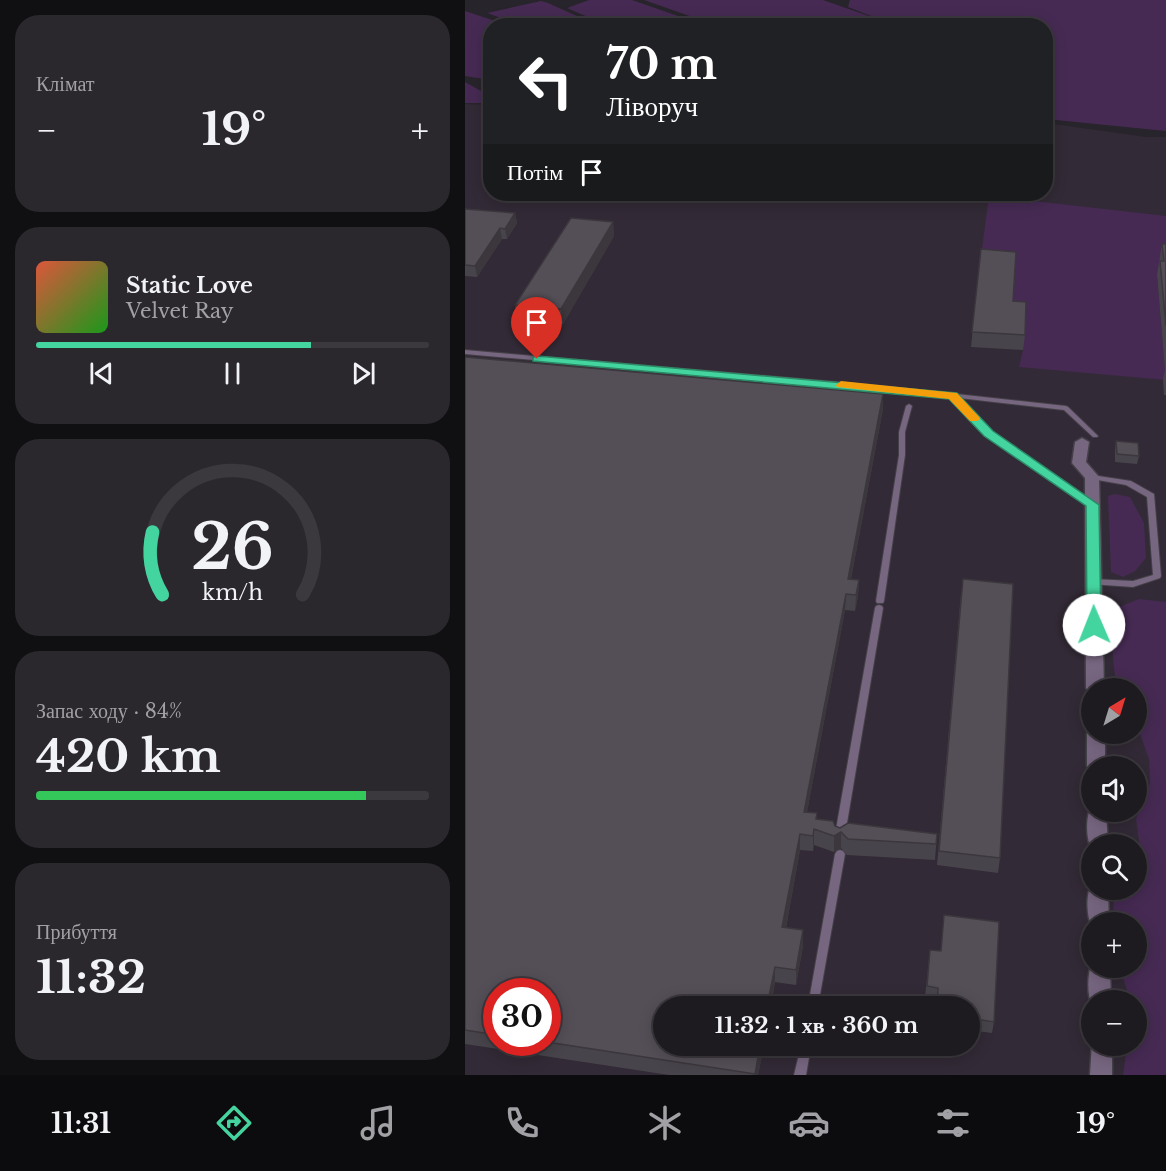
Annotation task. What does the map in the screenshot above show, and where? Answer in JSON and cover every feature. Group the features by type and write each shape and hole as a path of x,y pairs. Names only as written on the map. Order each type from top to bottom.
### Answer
{"street":[{"path":"1089,439 1079,463 1092,477 1095,678"},
{"path":"1101,1056 1101,1075"}],"lane":[{"path":"465,352 1066,408 1089,439"},
{"path":"953,396 988,434 1092,505"},
{"path":"840,838 880,605 902,455 902,432 909,406"},
{"path":"1092,477 1128,483 1151,496 1157,576 1133,584 1093,582"},
{"path":"815,996 840,854"},
{"path":"800,1075 803,1056"}],"shaded area":[{"path":"589,0 632,0 684,18 590,18 567,8"},
{"path":"644,0 823,0 875,18 695,18"},
{"path":"850,0 1166,0 1166,131 1053,120 1053,18 876,18 848,7"},
{"path":"541,1 581,18 501,18 487,13"},
{"path":"465,11 486,18 483,18 483,79 465,76"},
{"path":"465,82 483,92 483,103 465,103"},
{"path":"465,104 483,105 483,201 1053,201 1053,124 1146,137 1166,137 1166,1075 465,1075"},
{"path":"988,201 1033,201 1166,216 1166,258 1161,276 1157,276 1166,380 1019,367 1023,350 980,264"},
{"path":"1115,494 1130,497 1144,523 1146,558 1135,571 1123,577 1111,572 1108,496"},
{"path":"1139,599 1166,602 1166,1075 1123,1075 1126,1056 1147,1056 1147,990 1127,990 1123,978 1147,978 1147,912 1113,912 1114,900 1147,900 1147,834 1138,834 1136,822 1147,822 1147,791 1150,783 1149,759 1144,744 1147,744 1147,678 1116,678 1113,638 1119,607"}],"building":[{"path":"465,209 515,213 505,229 500,228 475,266 465,265"},
{"path":"571,218 613,222 561,309 515,305"},
{"path":"1162,244 1166,244 1166,326 1160,261 1164,261"},
{"path":"981,249 1016,252 1013,301 1026,302 1025,335 972,332"},
{"path":"465,357 883,394 848,579 859,580 856,595 846,594 804,812 817,813 816,819 833,821 835,826 840,828 848,823 937,834 936,844 848,839 841,832 834,836 814,829 813,836 800,834 782,927 803,930 796,970 775,967 769,996 653,996 653,1056 758,1056 755,1074 561,1044 561,978 483,978 483,1033 465,1030"},
{"path":"1116,441 1138,443 1139,456 1117,454"},
{"path":"963,579 1013,584 1000,858 939,851"},
{"path":"944,915 999,922 994,1022 980,1020 980,996 938,996 938,988 927,986 930,950 941,951"}],"slow traffic":[{"path":"841,385 953,396 974,418"}],"route":[{"path":"537,359 953,396 988,434 1092,505 1094,625"}]}
